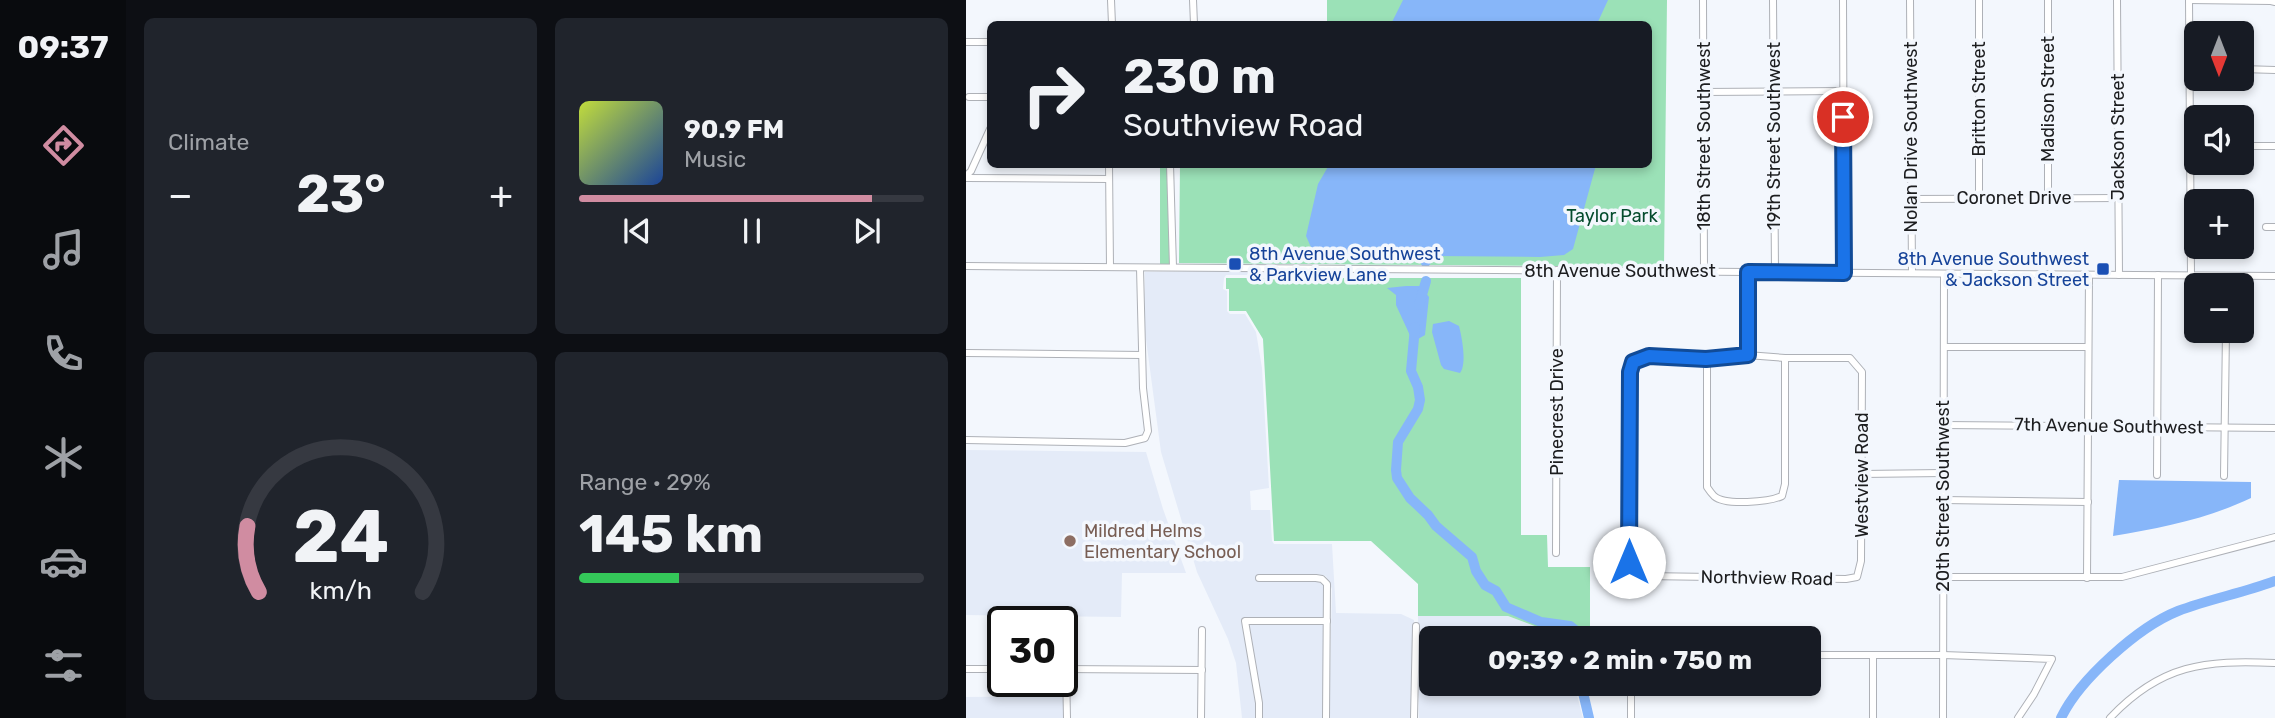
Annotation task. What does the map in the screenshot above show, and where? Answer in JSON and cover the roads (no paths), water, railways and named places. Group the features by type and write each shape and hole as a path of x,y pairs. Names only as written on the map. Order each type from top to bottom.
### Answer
{"street":[{"path":"1111,0 1112,21"},
{"path":"1194,0 1194,21"},
{"name":"18th Street Southwest","path":"1703,0 1704,271"},
{"name":"19th Street Southwest","path":"1773,0 1775,272"},
{"path":"1843,0 1844,273"},
{"name":"Nolan Drive Southwest","path":"1910,0 1912,273"},
{"name":"Britton Street","path":"1979,0 1979,197"},
{"name":"Madison Street","path":"2048,0 2048,197"},
{"name":"Jackson Street","path":"2118,0 2119,275"},
{"path":"2190,21 2189,0 2275,2"},
{"path":"966,42 987,42"},
{"path":"2254,69 2275,70"},
{"path":"1703,92 1843,91"},
{"path":"969,97 987,97"},
{"path":"966,177 987,136"},
{"path":"2254,146 2275,146"},
{"path":"1109,168 1110,267"},
{"path":"1170,168 1173,267"},
{"path":"2192,273 2193,175"},
{"path":"966,177 1109,179"},
{"name":"Coronet Drive","path":"1910,199 2118,198"},
{"path":"2266,227 2275,227"},
{"name":"8th Avenue Southwest","path":"966,266 2184,275"},
{"path":"966,440 1125,443 1145,438 1149,431 1143,388 1140,268"},
{"name":"Pinecrest Drive","path":"1556,553 1557,270"},
{"path":"1748,272 1748,355"},
{"name":"20th Street Southwest","path":"1943,718 1944,274"},
{"path":"2087,578 2089,275"},
{"path":"2157,475 2158,275"},
{"name":"8th Avenue Southwest","path":"2254,276 2275,276"},
{"path":"2224,476 2226,343"},
{"path":"1944,347 2088,347"},
{"path":"966,353 1142,355"},
{"path":"1748,355 1785,358 1785,484 1782,496 1774,500 1723,501 1714,496 1707,486 1706,359 1748,355"},
{"name":"Northview Road","path":"1706,359 1649,356 1633,362 1630,372 1629,562 1636,574 1664,577 1857,577"},
{"name":"Westview Road","path":"1785,358 1850,358 1861,372 1861,561 1857,577"},
{"name":"7th Avenue Southwest","path":"1943,425 2275,428"},
{"path":"1862,474 1943,473"},
{"path":"1943,500 2088,502"},
{"path":"1943,577 2122,578 2275,537"},
{"path":"1259,578 1325,580 1328,589 1326,718"},
{"path":"1259,718 1259,703 1245,621 1327,621"},
{"path":"1414,718 1416,626"},
{"path":"1201,718 1202,630"},
{"path":"1821,655 1943,655 2052,659 2018,718"},
{"path":"1873,655 1873,718"},
{"path":"2110,718 2148,686 2182,669 2214,662 2275,663"},
{"path":"966,669 987,669"},
{"path":"1078,669 1202,670"},
{"path":"1630,718 1631,696"},
{"path":"1065,697 1066,718"}],"water":[{"path":"1403,0 1608,0 1598,21 1392,21"},
{"path":"1327,168 1595,168 1573,249 1564,255 1434,256 1429,266 1422,266 1419,259 1412,255 1314,254 1306,236 1318,184"},
{"path":"1420,286 1429,297 1425,335 1413,342 1396,305 1396,295 1387,288"},
{"path":"1449,321 1459,326 1464,357 1460,373 1444,369 1441,365 1432,332 1433,324"},
{"path":"2119,480 2251,482 2251,498 2184,522 2113,536"}],"waterway":[{"path":"1419,305 1426,281"},
{"path":"1415,327 1411,371 1420,400 1418,409 1398,442 1397,478 1410,498 1436,526 1472,557 1476,571 1485,585 1496,591 1506,607 1541,622 1570,626"},
{"path":"2061,718 2095,672 2145,629 2178,611 2275,581"},
{"path":"1584,696 1589,718"}],"place":[{"name":"8th Avenue Southwest & Parkview Lane","path":"1235,264"},
{"name":"8th Avenue Southwest & Jackson Street","path":"2103,269"},
{"name":"Mildred Helms Elementary School","path":"1070,541"}],"park label":[{"name":"Taylor Park","path":"1612,216"}]}
